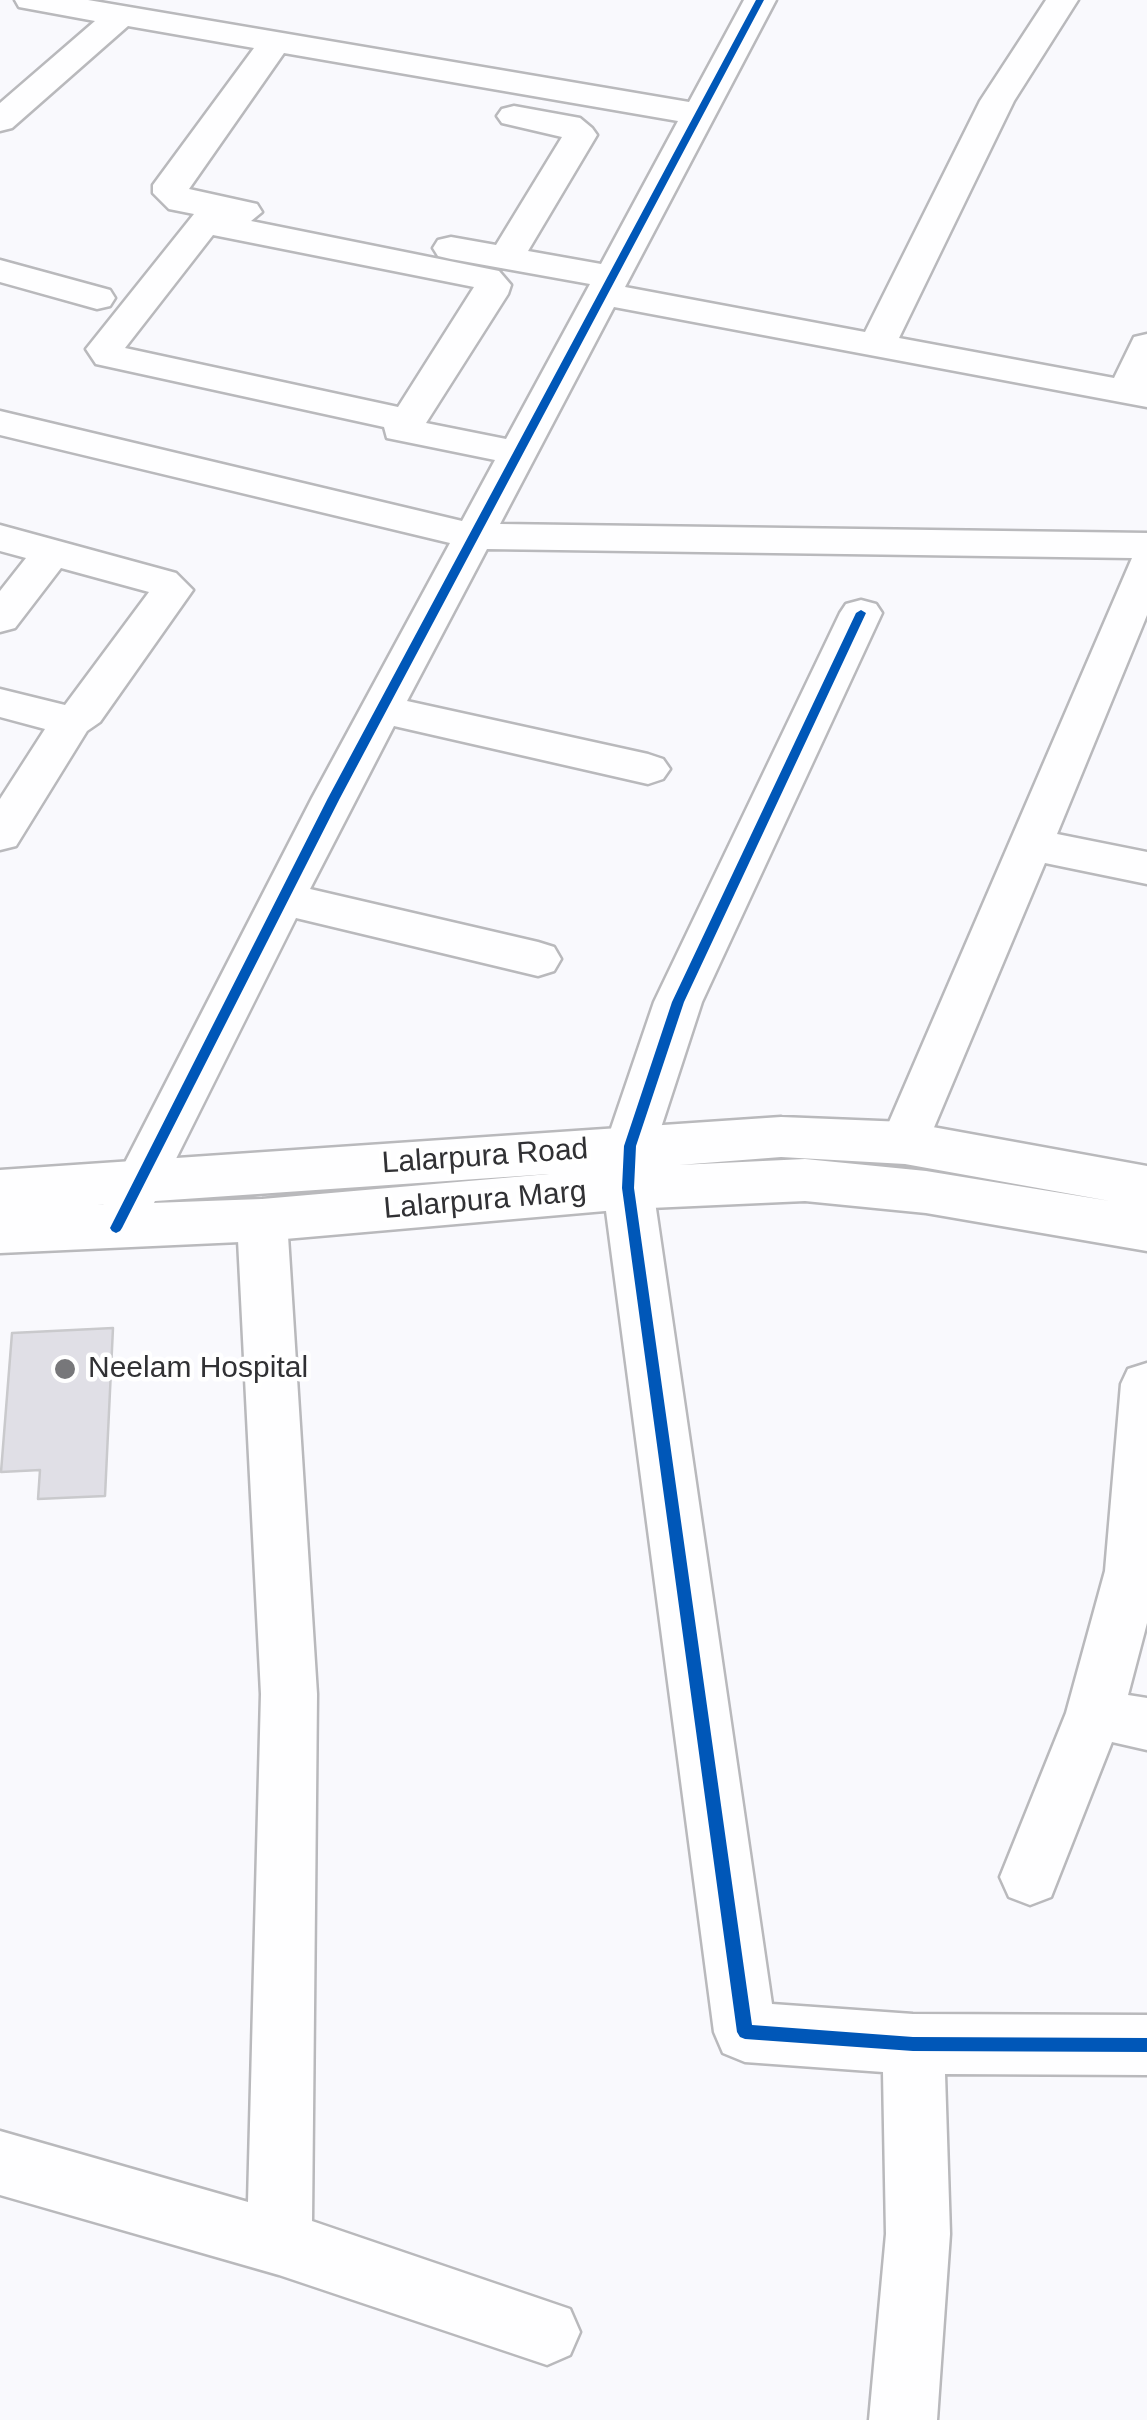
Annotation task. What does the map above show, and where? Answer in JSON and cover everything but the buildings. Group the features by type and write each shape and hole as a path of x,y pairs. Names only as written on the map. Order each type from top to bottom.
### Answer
{"street":[{"path":"30,0 119,17 265,58 699,114"},
{"path":"128,1206 382,710 760,0"},
{"path":"878,345 998,101 1062,0"},
{"path":"0,121 119,17"},
{"path":"265,58 294,79"},
{"path":"265,58 171,184 171,193 182,200 506,258 608,285 878,345 1137,394 1147,345"},
{"path":"490,112 568,125 580,135 506,258"},
{"path":"408,420 490,294 493,286 486,279 204,222 105,349 109,356 408,420 522,444"},
{"path":"0,271 97,298"},
{"path":"0,423 474,536 1147,546"},
{"path":"0,538 162,582 172,590 85,712 72,721 0,835"},
{"path":"0,618 52,552"},
{"path":"905,1143 1147,566"},
{"path":"861,613 678,1002 629,1167 745,2032 913,2044 1147,2045"},
{"path":"0,703 72,721"},
{"path":"382,710 648,769"},
{"path":"1030,844 1147,868"},
{"path":"283,899 538,959"},
{"name":"Lalarpura Road","path":"0,1191 128,1206 629,1167 781,1137 905,1143 1147,1187"},
{"name":"Lalarpura Marg","path":"0,1230 128,1206 262,1220 629,1167 926,1192 1147,1229"},
{"path":"262,1220 289,1694 278,2243"},
{"path":"1030,1877 1121,1719 1147,1384"},
{"path":"903,2420 918,2234 913,2044"},
{"path":"0,2162 278,2243 547,2332"}],"cycle path":[{"path":"116,1228 334,798 760,0"},
{"path":"861,613 678,1002 630,1146 628,1188 745,2032 913,2044 1147,2045"}],"place":[{"name":"Neelam Hospital","path":"65,1369"}]}
